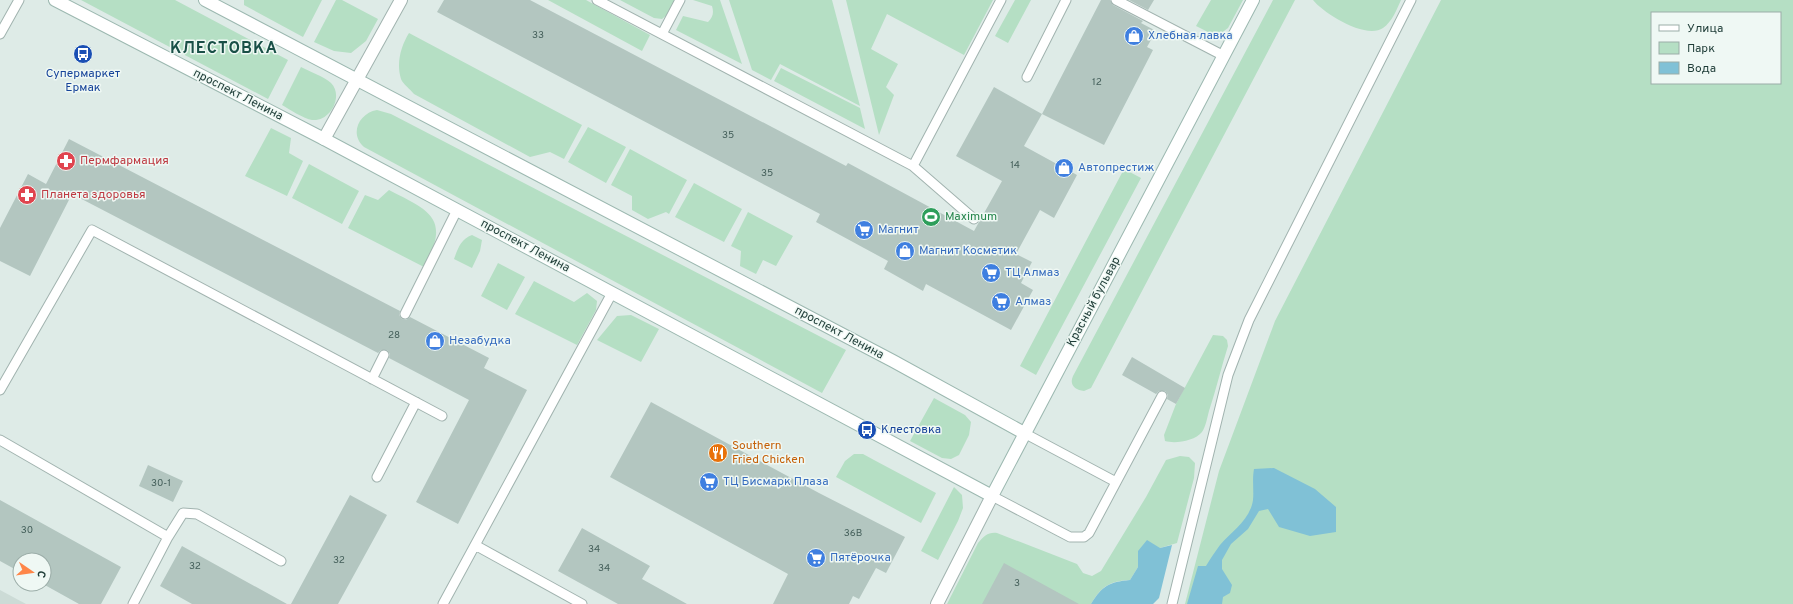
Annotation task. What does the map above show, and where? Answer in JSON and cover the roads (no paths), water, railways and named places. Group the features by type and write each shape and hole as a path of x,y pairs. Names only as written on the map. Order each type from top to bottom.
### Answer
{"street":[{"name":"проспект Ленина","path":"55,0 324,139 992,496"},
{"name":"проспект Ленина","path":"205,0 893,361 1024,434"},
{"path":"324,139 401,0"},
{"name":"Красный бульвар","path":"936,604 1024,434 1254,0"}],"lane":[{"path":"0,34 19,0"},
{"path":"597,0 913,166 974,219"},
{"path":"662,34 680,0"},
{"path":"913,166 1001,0"},
{"path":"1027,77 1066,0"},
{"path":"1116,0 1224,56"},
{"path":"1172,604 1228,375 1249,320 1412,0"},
{"path":"405,314 457,210"},
{"path":"0,390 92,230 442,416"},
{"path":"443,604 612,293"},
{"path":"372,379 384,356"},
{"path":"992,496 1070,537 1084,537 1089,533 1162,396"},
{"path":"377,478 416,402"},
{"path":"1024,434 1116,482"},
{"path":"0,440 168,537"},
{"path":"133,604 168,537 183,513 197,514 281,561"},
{"path":"475,545 582,604"}],"water":[{"path":"1274,468 1315,489 1336,507 1336,532 1310,536 1279,527 1268,509 1259,511 1248,529 1231,544 1222,560 1222,569 1232,585 1230,593 1223,597 1222,604 1187,604 1198,566 1206,566 1220,545 1240,525 1248,514 1253,500 1254,469"},
{"path":"1147,540 1160,548 1172,545 1159,598 1153,604 1091,604 1099,593 1107,586 1117,582 1130,580 1138,567 1138,551"}],"place":[{"name":"Хлебная лавка","path":"1134,36"},
{"name":"Супермаркет Ермак","path":"83,54"},
{"name":"Пермфармация","path":"66,161"},
{"name":"Автопрестиж","path":"1064,168"},
{"name":"Планета здоровья","path":"27,195"},
{"name":"Maximum","path":"931,217"},
{"name":"Магнит","path":"864,230"},
{"name":"Магнит Косметик","path":"905,251"},
{"name":"ТЦ Алмаз","path":"991,273"},
{"name":"Алмаз","path":"1001,302"},
{"name":"Незабудка","path":"435,341"},
{"name":"Клестовка","path":"867,430"},
{"name":"Southern Fried Chicken","path":"718,453"},
{"name":"ТЦ Бисмарк Плаза","path":"709,482"},
{"name":"Пятёрочка","path":"816,558"}],"district":[{"name":"КЛЕСТОВКА","path":"224,49"}]}
